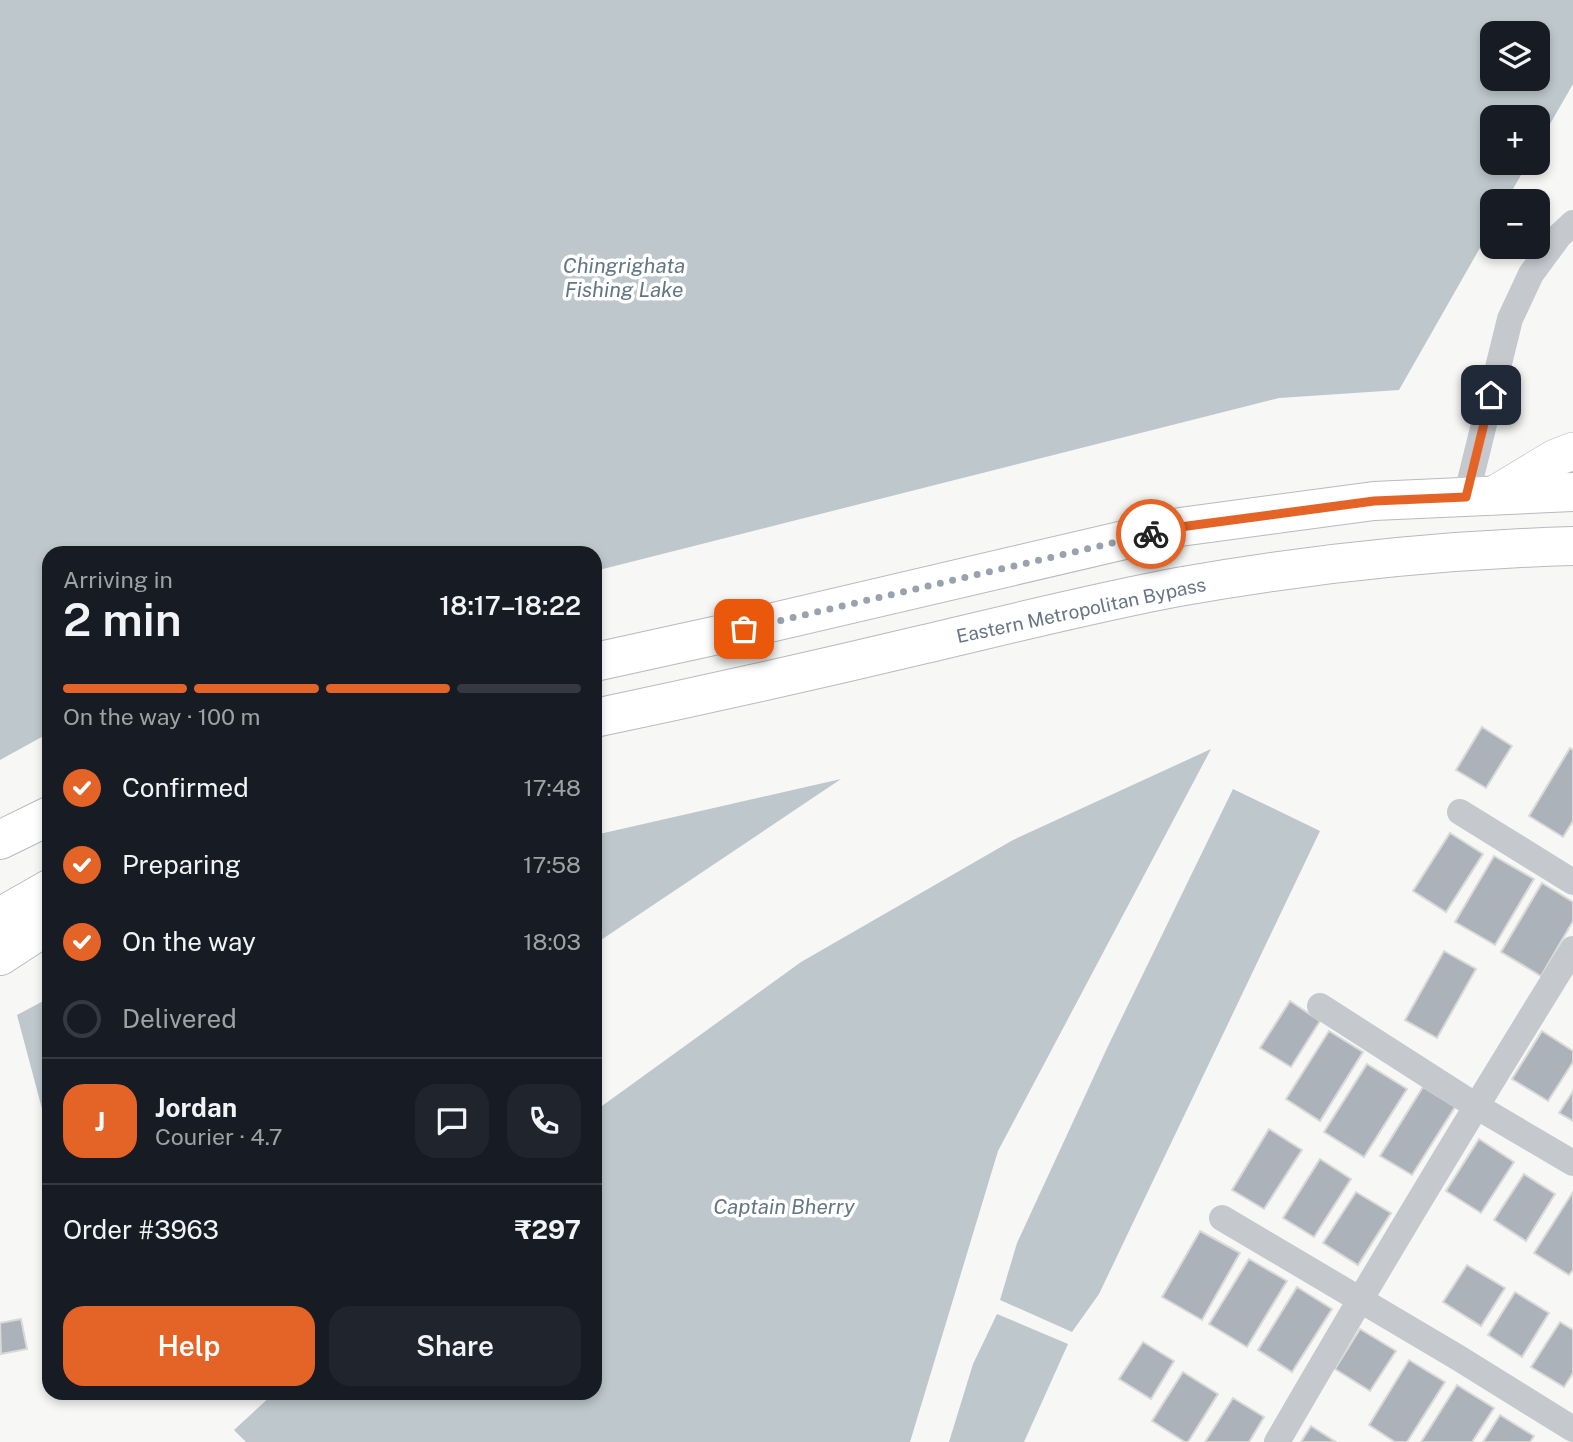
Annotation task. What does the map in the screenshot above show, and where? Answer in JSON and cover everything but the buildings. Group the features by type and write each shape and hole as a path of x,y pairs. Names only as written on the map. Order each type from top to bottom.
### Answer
{"main road":[{"path":"602,660 1180,527 1374,501 1573,492"},
{"name":"Eastern Metropolitan Bypass","path":"602,716 1179,587 1398,557 1573,546"},
{"path":"0,840 42,819"},
{"path":"2,948 42,898"},
{"path":"2,948 42,928"}],"street":[{"path":"1479,497 1510,319 1531,274 1559,236 1573,223"},
{"path":"1479,497 1573,451"},
{"path":"1460,812 1573,883"},
{"path":"1277,1442 1360,1299 1573,949"},
{"path":"1320,1006 1476,1106 1573,1163"},
{"path":"1222,1218 1573,1429"}],"water":[{"name":"Chingrighata Fishing Lake","path":"0,0 1573,0 1573,84 1550,124 1550,105 1480,105 1480,175 1521,175 1513,189 1480,189 1480,248 1399,390 1279,398 602,569 602,546 42,546 42,737 0,760"},
{"name":"Captain Bherry","path":"1211,749 998,1151 910,1442 246,1442 234,1430 266,1400 602,1400 602,1106 801,962 1013,840"},
{"path":"841,779 602,939 602,833"},
{"path":"1233,789 1320,831 1099,1294 1072,1332 1000,1300 1017,1243 1108,1046"},
{"path":"42,1002 42,1109 17,1015"},
{"path":"997,1314 1068,1344 1024,1442 949,1442 973,1364"}],"way so far":[{"path":"744,629 1151,534"}],"route":[{"path":"1151,534 1180,527 1374,501 1466,497 1491,395"}]}
